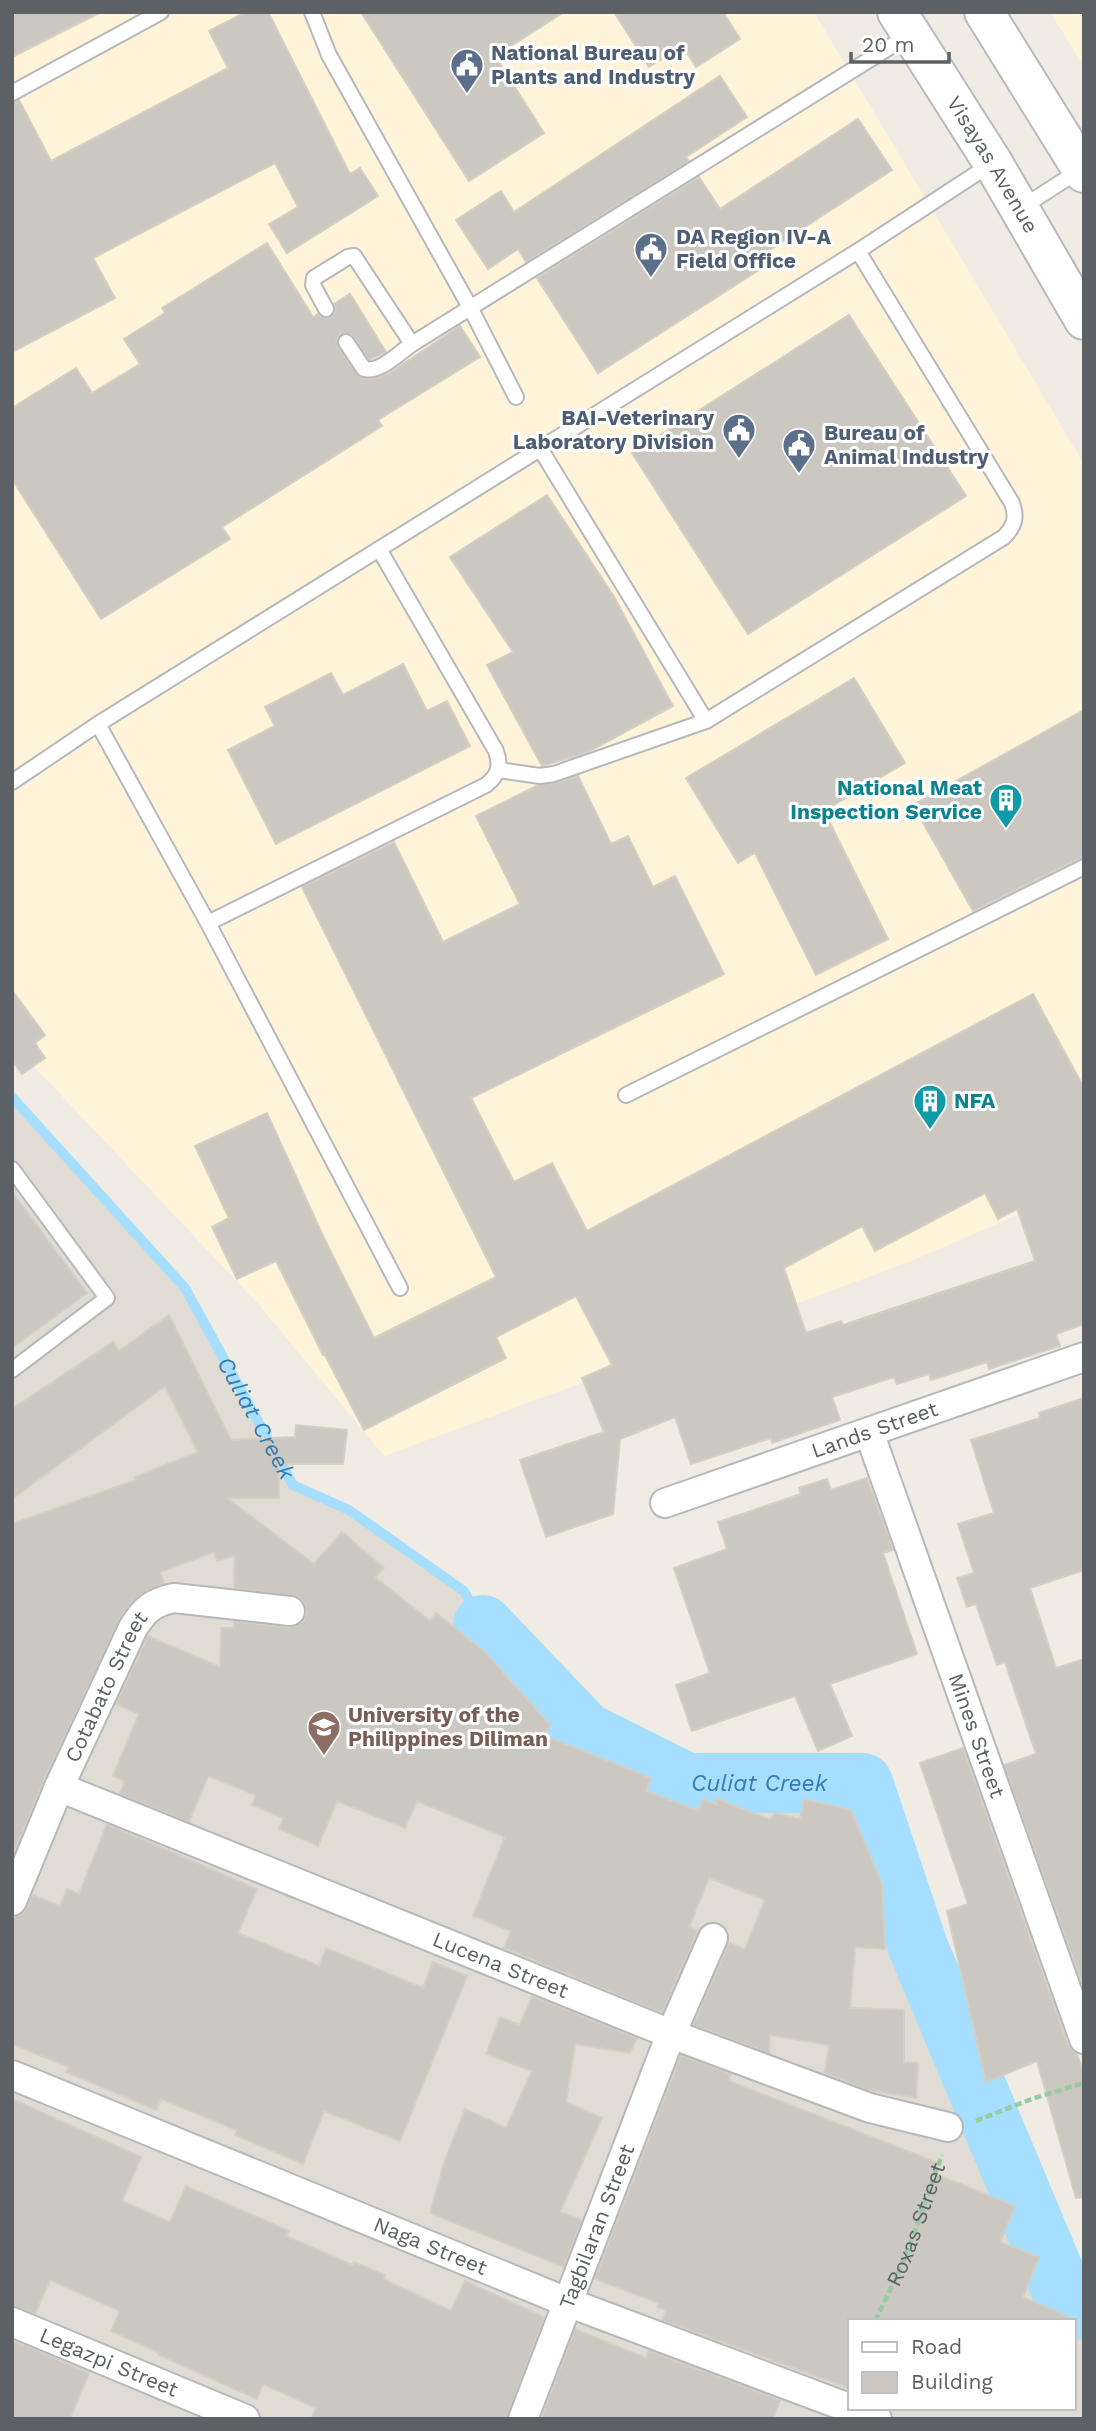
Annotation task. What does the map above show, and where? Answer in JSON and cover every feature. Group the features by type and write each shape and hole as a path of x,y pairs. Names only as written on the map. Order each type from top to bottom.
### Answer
{"main road":[{"path":"984,12 1083,171"},
{"name":"Visayas Avenue","path":"904,23 993,163 1084,320"}],"street":[{"name":"Lands Street","path":"665,1503 1084,1357"},
{"name":"Mines Street","path":"869,1432 1084,2039"},
{"name":"Cotabato Street","path":"12,1902 60,1787 133,1628 144,1611 158,1602 174,1598 290,1611"},
{"name":"Lucena Street","path":"60,1787 671,2034 870,2108 958,2126"},
{"name":"Tagbilaran Street","path":"523,2419 671,2034 713,1938"},
{"name":"Naga Street","path":"12,2075 567,2302 835,2408 877,2419"},
{"name":"Legazpi Street","path":"12,2322 245,2419"}],"lane":[{"path":"12,93 161,12"},
{"path":"312,12 329,55 471,309 516,397"},
{"path":"346,342 364,369 378,368 904,23"},
{"path":"12,782 97,724 541,450 993,163"},
{"path":"1020,209 1083,171"},
{"path":"499,770 540,776 554,774 706,721 1004,537 1015,522 1012,503 858,251"},
{"path":"326,309 313,285 314,278 354,256 412,344"},
{"path":"541,450 706,721"},
{"path":"208,923 486,785 494,779 499,770 500,760 496,751 379,549"},
{"path":"97,724 208,923 400,1288"},
{"path":"626,1095 1084,867"},
{"path":"12,1169 107,1298 12,1370"}],"path":[{"path":"958,2126 1084,2083"},
{"name":"Roxas Street","path":"876,2319 904,2261 958,2126"}],"shaded area":[{"path":"12,12 814,12 1084,464 1084,1186 909,1262 384,1456 261,1307 12,1043"},
{"path":"1050,12 1084,12 1084,66"},
{"name":"University of the Philippines Diliman","path":"12,1097 185,1288 293,1485 349,1510 464,1591 483,1625 585,1732 687,1783 863,1783 918,1947 1066,2301 1084,2310 1084,2419 12,2419"}],"building":[{"path":"12,12 101,12 12,57"},
{"path":"246,12 268,12 350,174 360,168 378,196 287,253 269,224 298,207 275,163 93,258 115,298 12,352 12,103 19,100 51,161 228,68 209,31"},
{"name":"National Bureau of Plants and Industry","path":"361,12 564,12 495,56 544,133 469,181"},
{"name":"National Bureau of Plants and Industry","path":"614,12 723,12 740,39 696,67 683,46 649,67"},
{"path":"720,76 747,117 686,157 689,161 526,262 518,249 488,269 456,220 501,191 514,212"},
{"name":"DA Region IV-A Field Office","path":"858,119 892,170 753,261 759,270 598,373 537,278 699,177 720,209"},
{"path":"267,243 313,317 318,314 325,319 331,317 336,310 334,304 350,294 386,352 369,360 351,334 340,334 336,342 338,347 360,378 372,379 388,374 460,326 480,357 378,420 382,426 222,527 230,539 101,619 12,479 12,408 76,368 92,393 140,364 124,339 165,313 162,308"},
{"name":"Bureau of Animal Industry","path":"849,315 966,496 748,634 632,453"},
{"path":"547,495 613,595 673,706 586,753 542,766 487,665 513,652 450,557"},
{"path":"403,664 427,711 447,701 470,746 276,844 228,750 275,726 265,707 331,673 343,695"},
{"path":"854,678 905,763 824,811 888,939 816,975 755,853 738,863 686,778"},
{"name":"National Meat Inspection Service","path":"1084,710 1084,856 973,911 913,805"},
{"path":"578,776 611,844 628,836 653,887 675,876 724,974 471,1098 514,1182 552,1163 587,1231 1033,994 1084,1088 1084,1324 1056,1334 1060,1346 989,1369 987,1362 931,1380 929,1374 897,1384 894,1377 832,1397 840,1420 772,1443 771,1438 691,1464 675,1417 620,1439 613,1514 546,1537 520,1460 604,1432 582,1378 612,1365 576,1296 496,1337 506,1358 364,1430 276,1261 237,1279 212,1227 229,1218 195,1146 267,1113 324,1238 374,1338 496,1277 302,887 394,842 443,942 520,904 476,816 538,785 557,783","holes":["985,1193 998,1219 1017,1209 1035,1261 843,1325 841,1321 806,1333 784,1268 862,1226 875,1251"]},
{"path":"12,990 45,1035 35,1043 45,1058 22,1074 12,1060"},
{"path":"12,1192 87,1293 12,1348"},
{"path":"169,1315 231,1440 295,1437 296,1425 347,1430 343,1464 279,1464 279,1498 227,1498 314,1564 342,1532 384,1568 375,1577 430,1621 436,1613 485,1652 550,1725 545,1736 651,1778 646,1791 698,1811 703,1799 717,1805 715,1798 770,1820 775,1813 800,1819 804,1799 851,1810 882,1884 885,1949 855,1947 850,2008 904,2010 904,2062 918,2063 916,2098 865,2089 825,2073 829,2045 770,2035 769,2053 693,2025 729,1943 745,1949 765,1900 709,1878 689,1927 698,1931 662,2013 504,1948 511,1931 473,1916 505,1837 417,1801 405,1828 337,1801 318,1846 279,1829 284,1818 252,1805 256,1795 208,1776 189,1822 120,1794 125,1781 113,1776 139,1714 116,1704 148,1636 220,1667 221,1628 234,1628 234,1621 289,1628 304,1620 307,1612 299,1597 234,1588 235,1555 217,1561 214,1552 160,1572 164,1583 141,1594 124,1612 44,1780 12,1857 12,1524 136,1480 135,1477 198,1452 165,1386 12,1499 12,1409 113,1342 119,1351"},
{"path":"1084,1398 1084,1570 1030,1588 1056,1668 1084,1659 1084,1989 1004,1765 1036,1754 1005,1662 997,1665 976,1604 967,1607 957,1578 974,1573 958,1524 994,1513 971,1440 1040,1418 1039,1413"},
{"path":"867,1478 893,1550 883,1553 917,1654 830,1684 852,1736 818,1751 795,1696 692,1731 676,1685 710,1673 674,1568 727,1549 718,1522 801,1494 799,1488 827,1479 831,1490"},
{"path":"963,1748 1068,2045 1077,2054 1084,2074 1084,2197 1076,2198 1037,2061 986,2082 947,1911 968,1904 920,1763"},
{"path":"107,1824 257,1889 238,1933 319,1966 326,1948 423,1988 433,1962 467,1976 400,2141 324,2111 303,2164 235,2135 237,2130 161,2099 156,2110 66,2072 69,2067 12,2044 12,1917 23,1914 33,1895 60,1906 67,1889 79,1894"},
{"path":"532,1996 637,2038 630,2053 575,2044 566,2102 602,2118 560,2212 582,2220 564,2267 430,2213 444,2163 465,2109 506,2128 532,2071 486,2054 500,2017 520,2025"},
{"path":"681,2055 731,2074 729,2081 938,2163 933,2173 1015,2206 1000,2242 1039,2257 1023,2297 1072,2319 848,2319 848,2388 662,2320 666,2310 658,2307 659,2303 595,2279"},
{"path":"12,2099 141,2157 122,2201 170,2222 186,2186 289,2231 286,2236 352,2265 354,2262 385,2275 383,2279 451,2311 465,2281 544,2317 507,2419 311,2419 316,2408 263,2384 257,2399 111,2331 120,2311 50,2280 35,2314 12,2306"},
{"path":"575,2329 646,2358 649,2351 780,2400 773,2419 541,2419"},
{"path":"12,2340 89,2373 70,2419 12,2419"}],"waterway":[{"name":"Culiat Creek","path":"12,1097 185,1288 293,1485 349,1510 464,1591 483,1625"},
{"name":"Culiat Creek","path":"483,1625 585,1732 687,1783 863,1783 918,1947 1066,2301 1084,2310"}],"place":[{"name":"National Bureau of Plants and Industry","path":"467,95"},
{"name":"DA Region IV-A Field Office","path":"651,279"},
{"name":"BAI-Veterinary Laboratory Division","path":"739,460"},
{"name":"Bureau of Animal Industry","path":"799,475"},
{"name":"National Meat Inspection Service","path":"1006,830"},
{"name":"NFA","path":"930,1131"},
{"name":"University of the Philippines Diliman","path":"324,1757"}]}
